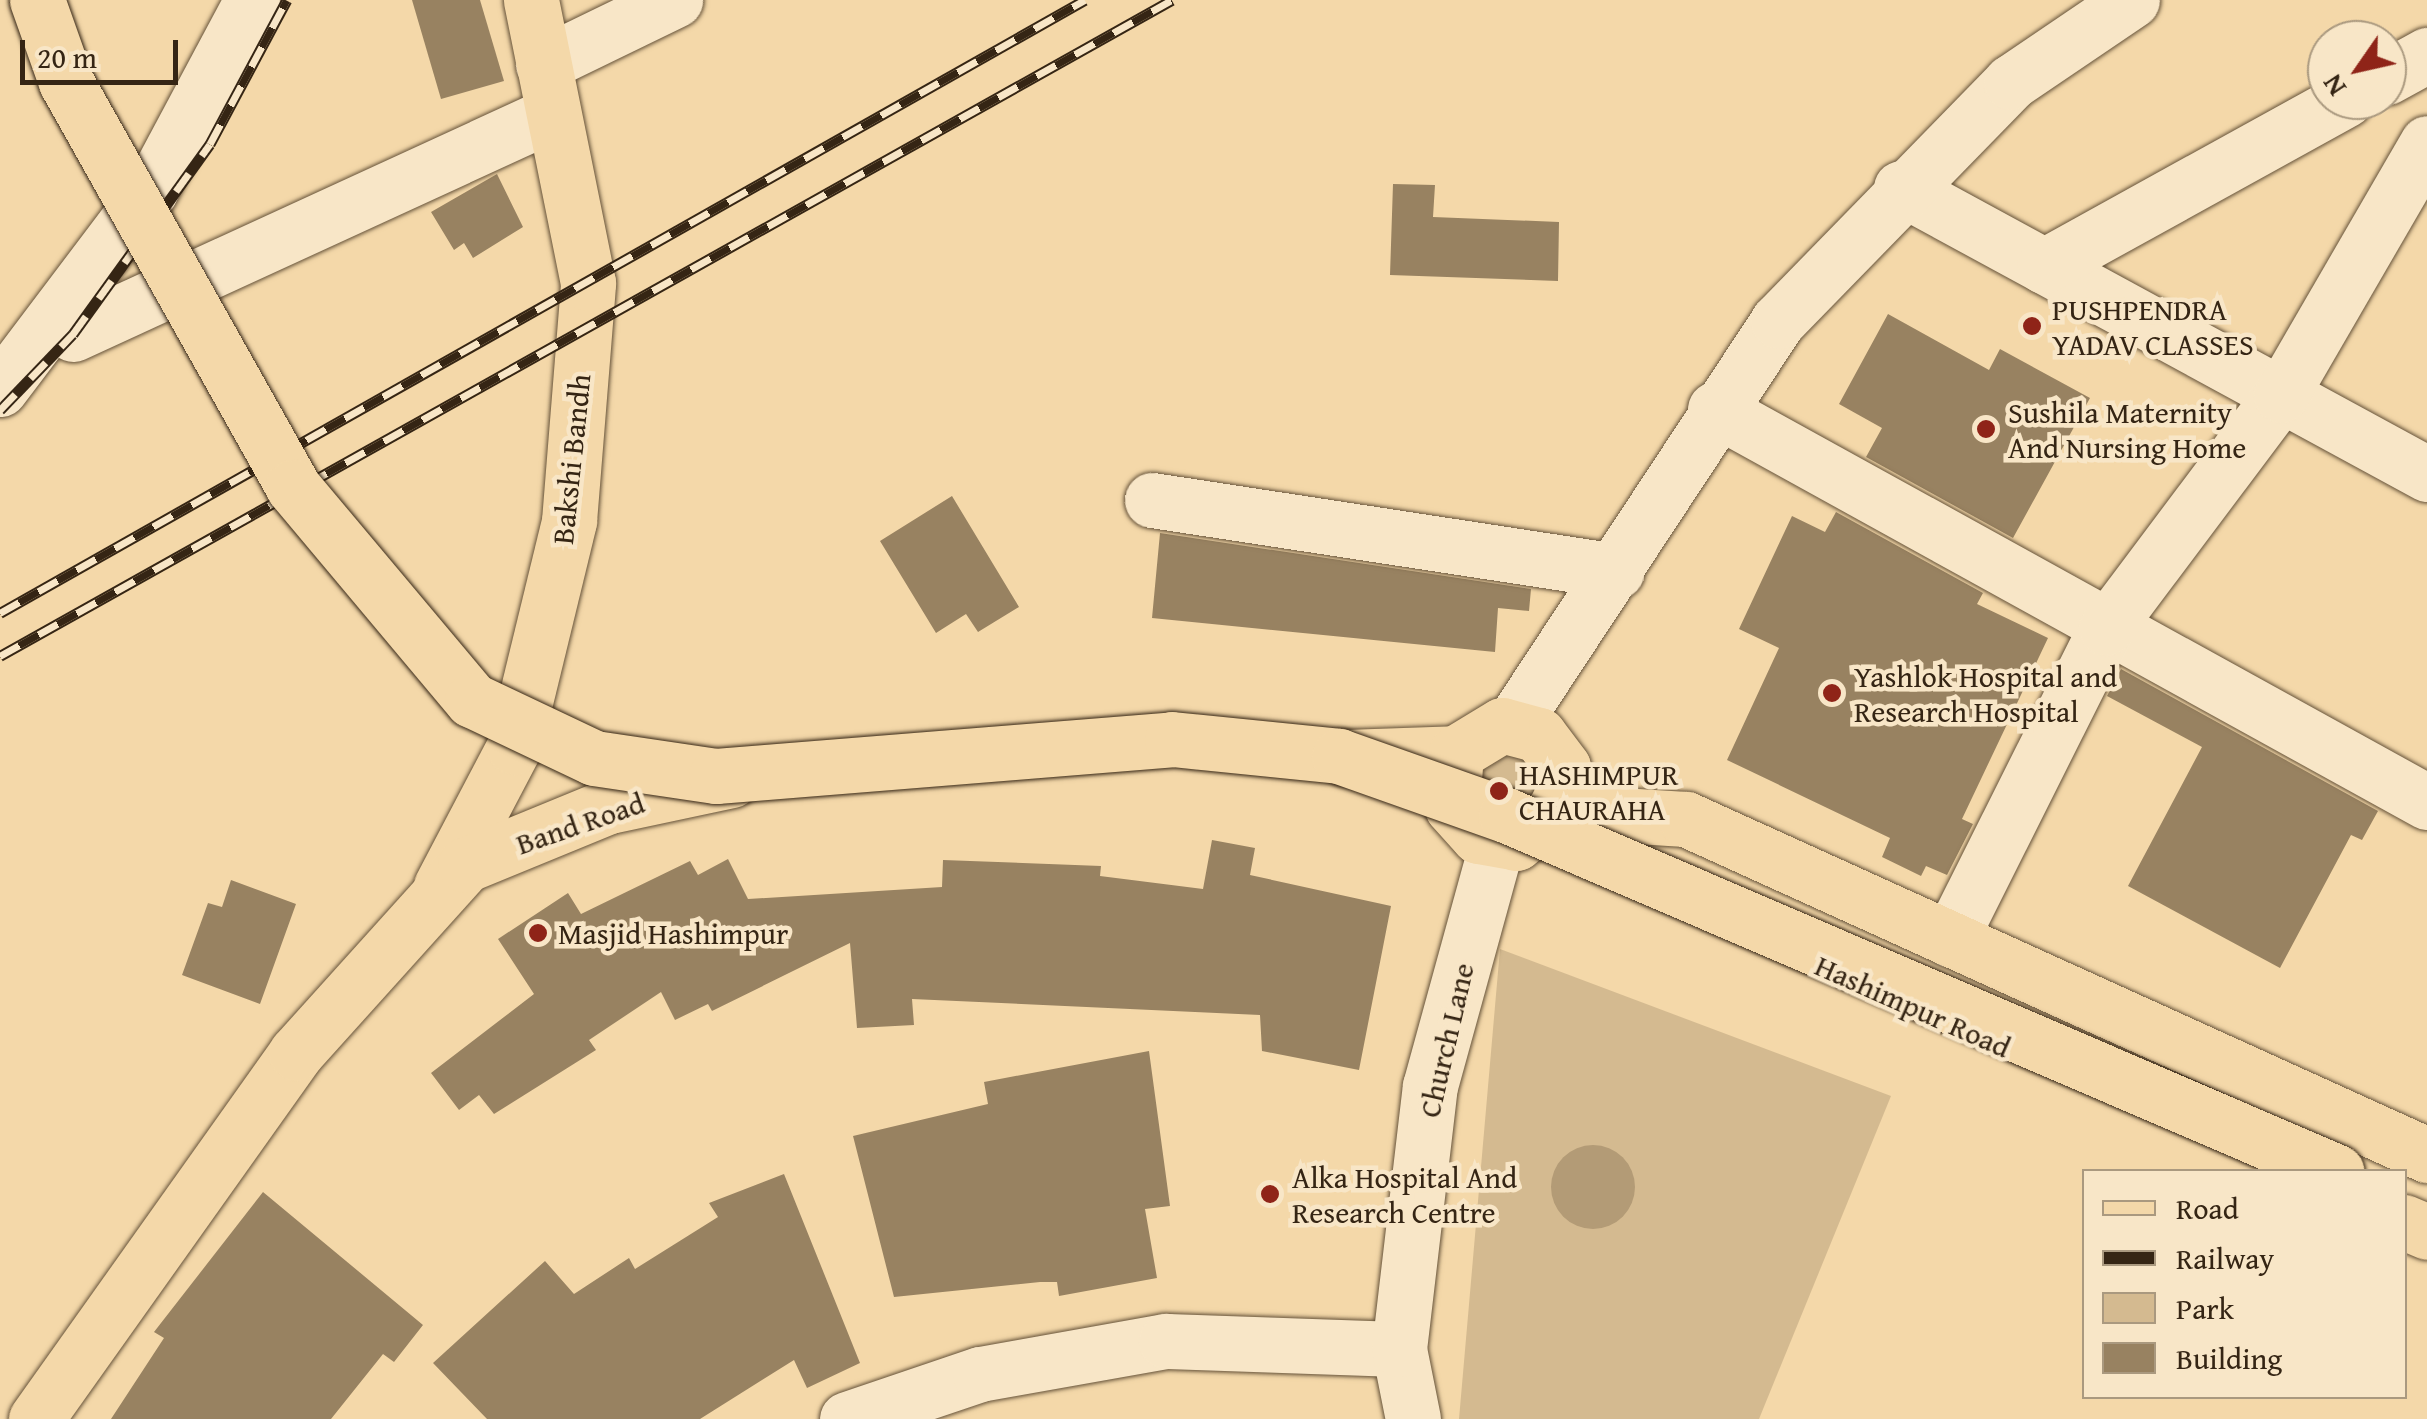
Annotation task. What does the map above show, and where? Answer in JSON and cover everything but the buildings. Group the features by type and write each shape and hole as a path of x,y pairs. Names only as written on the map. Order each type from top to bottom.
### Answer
{"main road":[{"path":"36,0 66,82 294,487 472,700 594,758 716,776 1172,739 1339,756 1506,815 2331,1169"},
{"name":"Bakshi Bandh","path":"434,899 514,747 568,520 588,283 532,0"},
{"path":"1510,726 1539,735 1563,766 1566,786 1554,811 1516,843 1497,842 1478,836 1452,806 1456,753 1484,730 1510,726"},
{"name":"Band Road","path":"36,1419 296,1054 465,866 608,806 838,758 1017,746 1340,758 1456,753"},
{"path":"1554,811 1686,820 2427,1155"},
{"name":"Hashimpur Road","path":"1554,811 1632,880 2282,1169"}],"street":[{"path":"0,389 150,192 252,0"},
{"path":"72,334 547,89 676,0"},
{"path":"1510,726 1617,572 1715,409 1778,322 1901,188 2011,82 2132,0"},
{"path":"2044,266 2310,120"},
{"path":"1950,939 2106,628 2281,395 2427,142"},
{"path":"1901,188 2427,474"},
{"path":"1715,409 2427,802"},
{"path":"1152,500 1617,572"},
{"name":"Church Lane","path":"1414,1419 1400,1348 1430,1086 1497,842"},
{"path":"847,1419 980,1374 1166,1341 1400,1348"}],"green space":[{"path":"1502,752 1525,758 1539,775 1536,807 1473,773"},
{"path":"1500,949 1891,1096 1759,1419 1459,1419"}],"shaded area":[{"path":"1593,1145 1609,1148 1623,1157 1632,1171 1632,1203 1623,1217 1609,1226 1593,1229 1577,1226 1563,1217 1554,1203 1551,1187 1554,1171 1563,1157 1577,1148"}],"railway":[{"path":"0,410 73,334 210,144 287,0"},
{"path":"0,613 1085,0"},
{"path":"0,656 1172,0"}],"place":[{"name":"PUSHPENDRA YADAV CLASSES","path":"2032,326"},
{"name":"Sushila Maternity And Nursing Home","path":"1986,429"},
{"name":"Yashlok Hospital and Research Hospital","path":"1832,693"},
{"name":"HASHIMPUR CHAURAHA","path":"1499,791"},
{"name":"Masjid Hashimpur","path":"538,933"},
{"name":"Alka Hospital And Research Centre","path":"1270,1194"}]}
